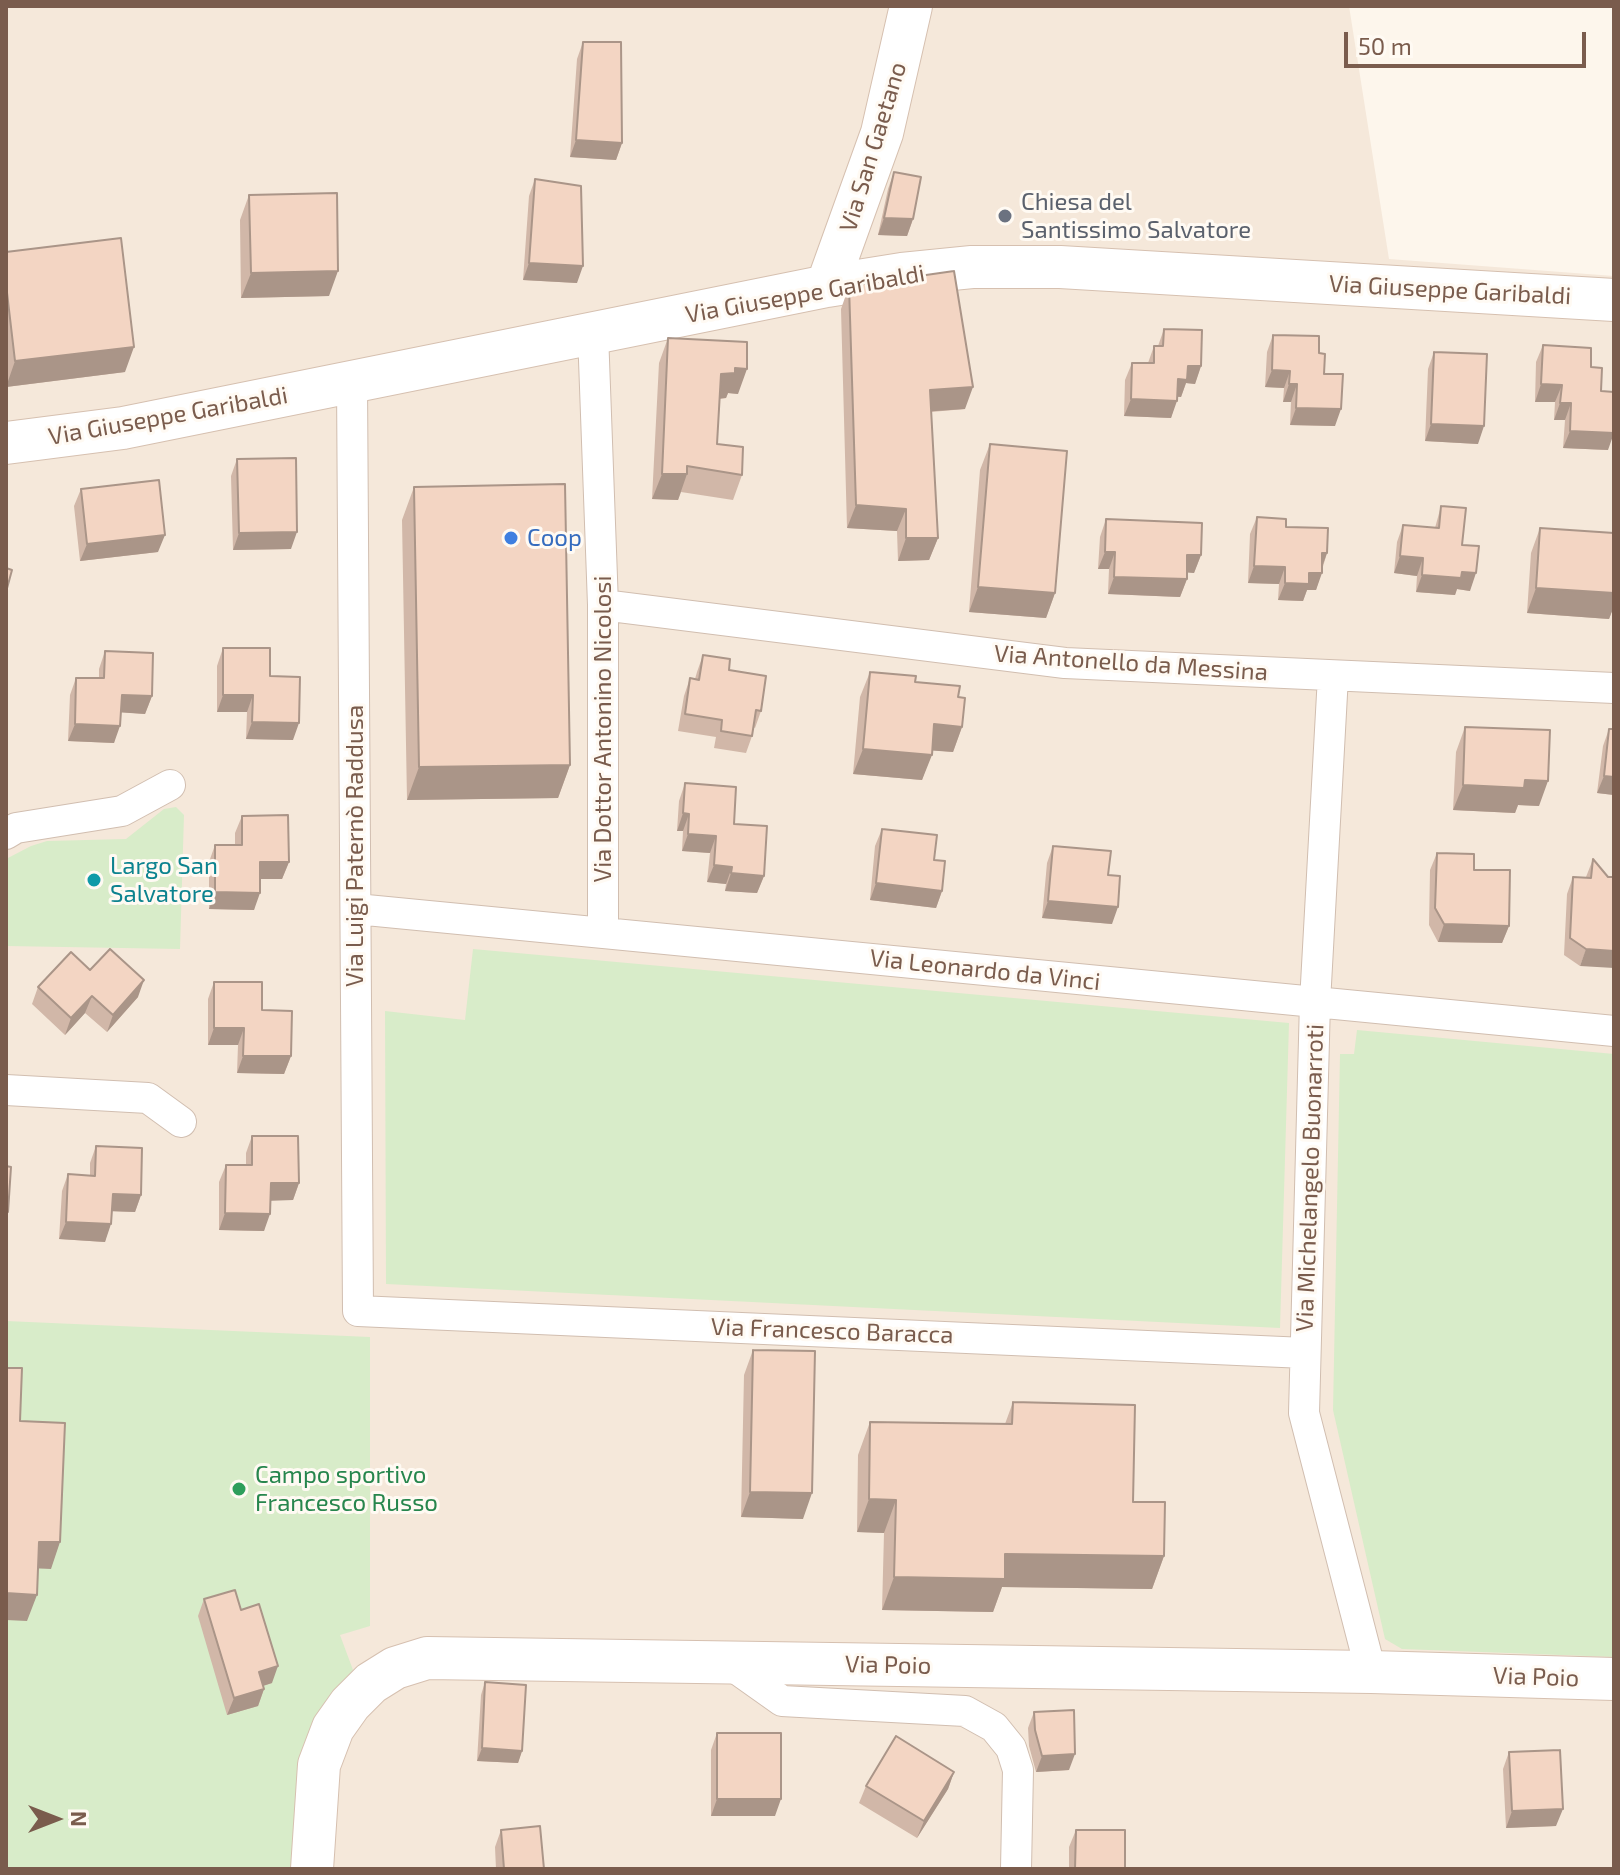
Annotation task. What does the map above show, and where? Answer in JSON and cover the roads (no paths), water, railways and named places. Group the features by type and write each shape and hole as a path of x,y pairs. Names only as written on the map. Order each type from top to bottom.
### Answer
{"street":[{"name":"Via San Gaetano","path":"827,286 882,133 911,6"},
{"name":"Via Giuseppe Garibaldi","path":"6,443 123,428 827,286 972,267 1060,267 1614,300"},
{"name":"Via Dottor Antonino Nicolosi","path":"593,333 603,605 603,933"},
{"name":"Via Luigi Paternò Raddusa","path":"352,382 358,1311"},
{"path":"6,476 81,434"},
{"name":"Via Antonello da Messina","path":"603,605 1065,663 1614,688"},
{"name":"Via Michelangelo Buonarroti","path":"1333,676 1315,1002 1304,1413 1371,1672"},
{"path":"6,834 16,828 122,811 170,785"},
{"name":"Via Leonardo da Vinci","path":"356,909 1614,1031"},
{"path":"6,1090 148,1098 181,1122"},
{"name":"Via Francesco Baracca","path":"358,1311 1305,1353"},
{"name":"Via Poio","path":"312,1869 319,1765 333,1728 350,1704 371,1683 395,1668 427,1658 1371,1672 1614,1679"},
{"path":"727,1662 782,1701 965,1711 994,1727 1011,1748 1018,1770 1016,1869"}],"place":[{"name":"Chiesa del Santissimo Salvatore","path":"1005,216"},
{"name":"Coop","path":"511,538"},
{"name":"Largo San Salvatore","path":"94,880"},
{"name":"Campo sportivo Francesco Russo","path":"239,1489"}]}
